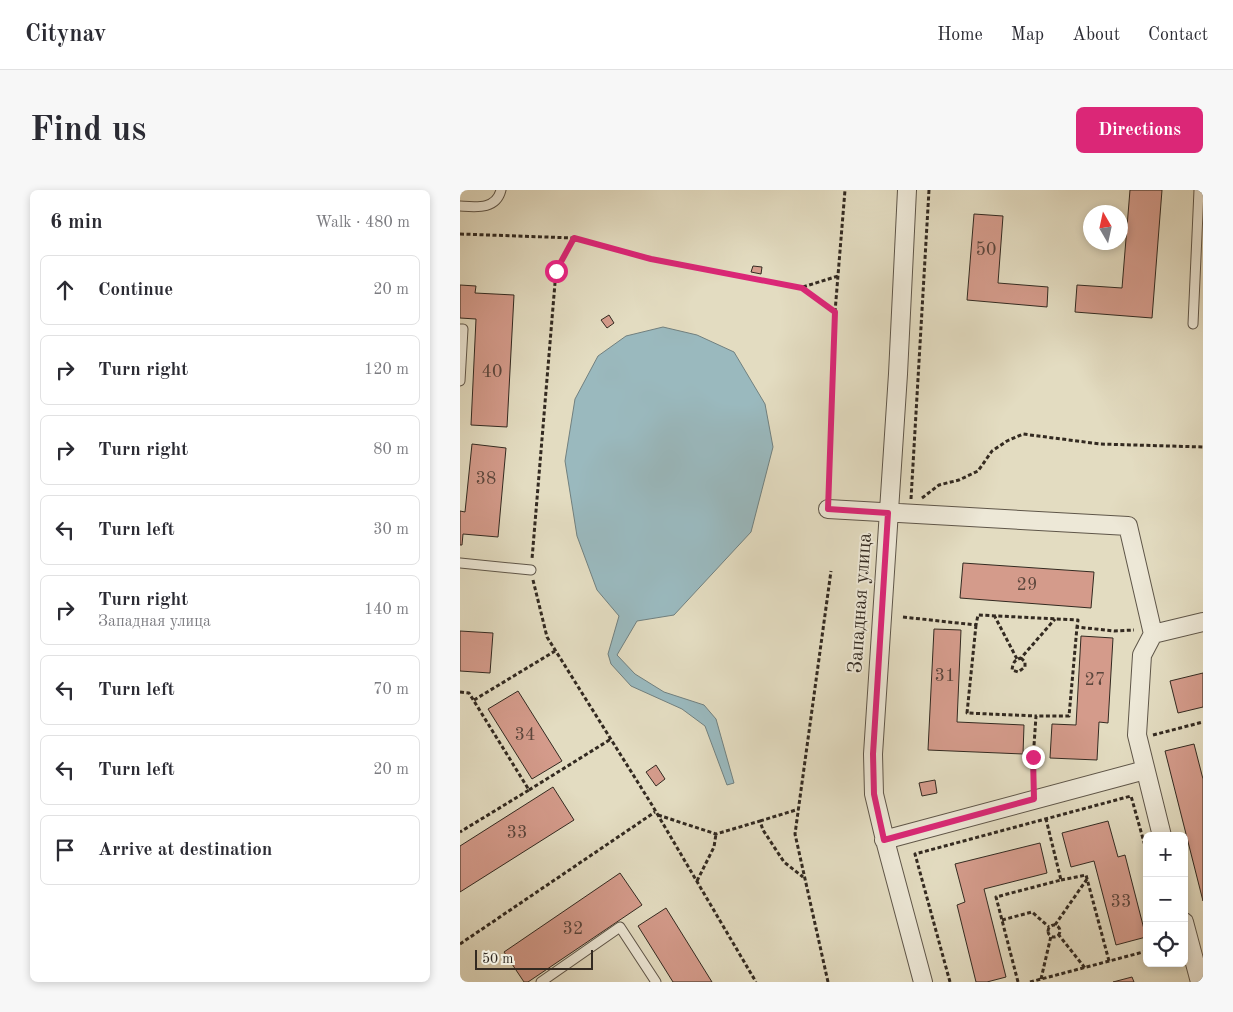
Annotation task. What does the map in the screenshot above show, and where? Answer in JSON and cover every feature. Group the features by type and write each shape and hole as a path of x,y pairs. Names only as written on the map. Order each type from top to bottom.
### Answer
{"street":[{"name":"Западная улица","path":"907,190 898,374 873,754 874,794 884,840 923,982"},
{"path":"828,509 1128,526 1153,634 1142,655 1138,740 1161,832"},
{"path":"1153,634 1203,622"},
{"path":"884,840 1145,770"},
{"path":"1188,937 1200,982"}],"lane":[{"path":"460,206 481,207 493,204 500,195 500,190"},
{"path":"1193,324 1199,190"},
{"path":"460,329 463,329 460,381"},
{"path":"460,563 531,570"},
{"path":"545,981 620,928 656,982"}],"path":[{"path":"828,509 835,312 845,190"},
{"path":"914,514 929,190"},
{"path":"460,234 574,238 651,259 802,288 835,312"},
{"path":"574,238 556,271 531,570 547,637 656,813 756,982"},
{"path":"802,288 838,276"},
{"path":"914,514 922,496 939,486 960,480 978,471 992,451 1007,440 1023,434 1100,444 1203,447"},
{"path":"828,982 796,834 831,571"},
{"path":"978,615 1055,619 1078,620 1069,716 967,713 978,615"},
{"path":"994,615 1019,658 1055,619"},
{"path":"903,618 976,625"},
{"path":"1077,627 1114,631 1134,630"},
{"path":"474,700 555,651"},
{"path":"460,692 470,693 529,790"},
{"path":"1034,799 1033,760 1036,716"},
{"path":"1138,740 1203,722"},
{"path":"460,832 610,739"},
{"path":"950,982 914,854 1131,796 1143,838"},
{"path":"656,813 716,834 799,809"},
{"path":"460,944 656,813"},
{"path":"1046,818 1061,880"},
{"path":"760,822 763,830 784,862 804,877"},
{"path":"697,882 714,846 716,834"},
{"path":"1018,982 996,897 1086,874 1109,961"},
{"path":"1049,927 1055,926 1087,879"},
{"path":"1002,920 1032,912 1049,927"},
{"path":"1055,926 1059,928 1058,934 1085,968"},
{"path":"1041,979 1051,936 1048,933 1049,927"},
{"path":"1051,936 1058,934"},
{"path":"1030,982 1143,952"}],"water":[{"path":"663,327 697,335 734,352 765,404 773,447 751,532 674,615 637,621 617,655 635,674 664,692 704,705 716,719 734,783 727,785 705,726 682,709 631,686 611,664 608,654 619,616 597,590 577,536 565,461 575,399 598,356 626,336"}],"building":[{"path":"1130,190 1162,190 1152,318 1075,312 1077,285 1122,288 1125,250 1128,250"},
{"path":"974,214 1003,216 998,283 1048,287 1047,307 967,300"},
{"path":"753,266 762,267 761,274 751,272"},
{"path":"460,285 476,286 475,293 514,295 507,427 471,425 476,319 460,318"},
{"path":"609,315 614,323 607,328 601,320"},
{"path":"472,444 506,448 498,537 463,534 462,545 460,545 460,511 465,512"},
{"path":"963,563 1094,572 1091,608 960,598"},
{"path":"934,629 961,630 957,722 1024,725 1023,754 928,750"},
{"path":"460,631 493,633 490,673 460,671"},
{"path":"1081,636 1113,638 1108,723 1099,722 1097,760 1050,758 1052,724 1076,725"},
{"path":"1203,673 1203,707 1178,713 1170,681"},
{"path":"518,691 562,761 532,779 488,709"},
{"path":"1194,744 1203,779 1203,901 1188,842 1188,832 1186,832 1165,751"},
{"path":"656,765 665,779 656,786 646,772"},
{"path":"935,780 937,793 922,796 919,783"},
{"path":"553,787 574,820 460,892 460,846"},
{"path":"1108,821 1118,857 1125,855 1143,925 1143,938 1116,945 1094,861 1071,867 1062,833"},
{"path":"1040,843 1047,873 984,889 1006,977 987,982 976,982 957,905 965,902 955,864"},
{"path":"620,873 642,905 528,982 524,982 504,952"},
{"path":"666,908 712,982 673,982 638,926"},
{"path":"1132,977 1134,982 1113,982"}],"route":[{"path":"556,271 574,238 651,259 802,288 835,312 828,509 888,513 873,754 874,794 884,840 1034,799 1033,757"}]}
